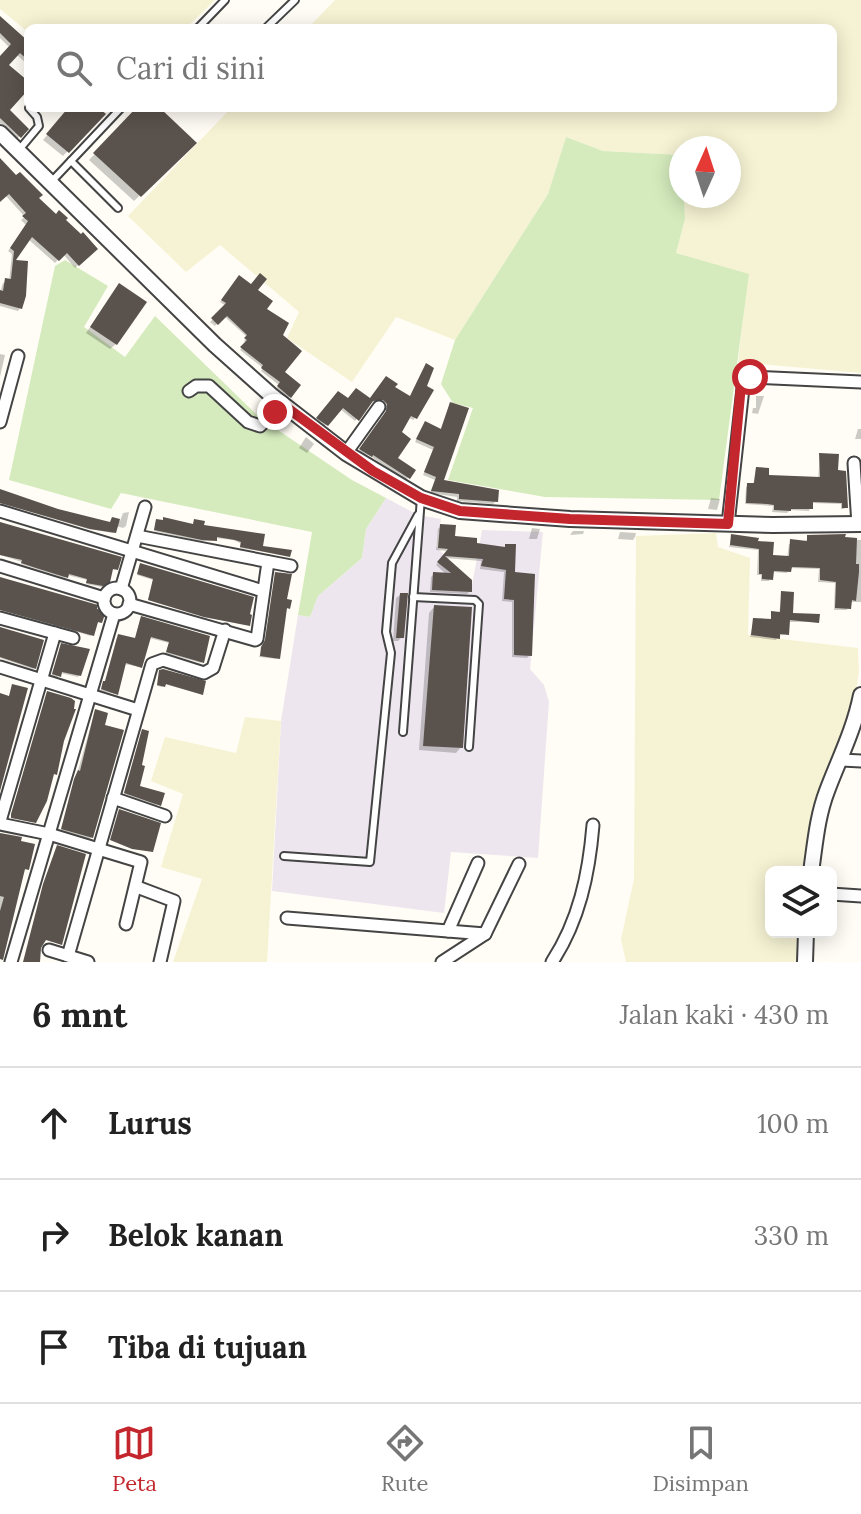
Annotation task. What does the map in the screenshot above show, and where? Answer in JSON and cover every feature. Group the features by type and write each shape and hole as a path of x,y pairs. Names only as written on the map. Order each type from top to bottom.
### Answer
{"street":[{"path":"0,133 215,345 282,404 346,453 421,498 460,511 492,515 728,524 860,525"},
{"path":"0,422 18,356"},
{"path":"728,524 744,379 861,382"},
{"path":"189,391 196,386 209,386 248,422 260,426 282,404"},
{"path":"346,453 379,407"},
{"path":"854,463 861,540"},
{"path":"121,589 145,507"},
{"path":"0,511 263,591"},
{"path":"137,536 291,566"},
{"path":"129,604 257,639 268,562"},
{"path":"0,566 104,598"},
{"path":"104,598 108,592 121,589"},
{"path":"104,598 108,611 121,613 129,604 128,595 121,589"},
{"path":"11,962 114,614"},
{"path":"0,618 73,638"},
{"path":"68,956 152,664 163,660 209,672 225,630"},
{"path":"55,633 0,823 101,848 141,862 126,924"},
{"path":"0,667 138,710"},
{"path":"812,866 823,806 842,760 861,695"},
{"path":"842,760 861,761"},
{"path":"113,798 165,816"},
{"path":"552,962 571,927 584,888 593,825"},
{"path":"448,931 478,863"},
{"path":"442,962 485,934 519,864"},
{"path":"137,887 174,901 160,962"},
{"path":"837,894 861,896"},
{"path":"287,918 485,934"},
{"path":"805,962 806,938"},
{"path":"49,950 88,962"}],"lane":[{"path":"202,24 225,0"},
{"path":"270,24 295,0"},
{"path":"18,151 39,126 32,112"},
{"path":"50,183 117,112"},
{"path":"71,161 118,208"},
{"path":"403,732 421,498"},
{"path":"284,856 370,862 391,653 386,632 392,563 418,515"},
{"path":"413,597 475,600 479,604 469,747"}],"shaded area":[{"path":"0,0 215,0 190,24 24,24 24,29 0,9"},
{"path":"335,0 861,0 861,373 738,362 748,275 676,253 685,219 685,208 741,208 741,136 669,136 669,154 603,151 566,137 548,194 455,340 396,317 352,382 287,338 299,312 220,245 186,272 128,216 227,112 837,112 837,24 312,24"},
{"path":"386,498 418,515 441,519 436,546 472,585 482,530 543,532 530,669 544,685 549,702 538,858 451,852 444,913 272,891 281,721 298,615 310,617 318,596 362,558 366,529"},
{"path":"716,533 718,547 750,558 748,635 858,648 859,671 855,697 840,748 815,813 805,866 765,866 765,938 801,938 800,962 626,962 621,939 634,879 636,536"},
{"path":"245,717 281,721 267,962 173,962 202,879 161,867 183,794 151,781 165,737 236,753"}],"green space":[{"path":"566,137 603,151 669,154 669,208 685,208 685,219 676,253 749,274 719,500 545,497 448,480 473,408 453,403 441,384 455,340 548,194"},
{"path":"65,260 108,286 84,327 125,357 155,316 260,418 352,480 386,498 366,529 362,558 318,596 310,617 298,615 312,532 121,493 111,509 9,480 55,266"}],"building":[{"path":"0,16 24,37 24,56 20,53 9,65 24,78 24,94 10,110 29,129 21,138 0,118 0,56 11,44 0,33"},
{"path":"65,112 106,114 69,153 46,134"},
{"path":"132,112 164,112 197,143 141,197 93,153"},
{"path":"0,158 16,175 20,172 43,195 39,198 56,214 59,210 98,249 79,266 67,253 59,261 32,237 16,260 28,261 22,309 0,303 0,290 3,291 5,278 11,279 14,251 10,248 28,221 22,216 26,213 9,194 0,202"},
{"path":"260,273 267,279 258,290 273,301 267,309 289,323 283,335 302,351 285,372 301,385 291,398 277,386 280,382 261,368 263,365 240,347 247,340 244,338 247,335 227,316 218,325 211,318 226,303 221,300 239,275 251,284"},
{"path":"119,283 147,302 117,345 90,327"},
{"path":"426,363 434,368 427,386 434,390 417,419 411,416 402,432 411,439 398,458 416,470 410,479 359,449 386,411 387,404 383,400 373,401 359,421 343,408 328,426 316,418 338,391 348,398 356,388 370,398 386,376 398,384 395,387 410,396"},
{"path":"450,402 469,408 444,480 499,490 498,502 459,499 459,494 431,491 436,477 424,472 434,447 416,439 425,421 441,429"},
{"path":"819,453 839,454 838,470 846,471 848,508 842,508 842,503 813,502 813,509 791,511 774,510 774,505 746,503 747,483 754,483 756,467 769,468 769,475 820,477"},
{"path":"0,489 58,509 110,522 112,517 120,519 116,533 90,529 0,503"},
{"path":"163,517 193,524 194,519 205,521 204,525 265,534 263,546 292,550 290,557 240,547 241,542 235,540 217,537 217,541 202,540 154,530 156,519 163,520"},
{"path":"0,522 122,557 118,570 113,569 109,587 86,583 87,579 69,574 68,578 0,555"},
{"path":"440,524 456,525 455,536 477,538 477,543 505,547 505,544 516,544 515,572 535,574 532,656 514,655 514,600 504,599 506,570 481,566 483,559 445,556 472,580 472,592 432,590 433,572 451,573 437,562 448,549 438,548"},
{"path":"731,534 774,542 773,555 789,556 790,539 807,541 807,535 846,534 845,537 857,538 856,564 859,564 859,572 856,601 852,600 851,609 835,608 836,582 820,580 820,568 792,567 791,572 774,571 773,580 762,579 762,574 759,574 759,549 730,545"},
{"path":"140,563 254,597 250,626 204,617 148,600 153,579 137,574"},
{"path":"275,572 292,574 287,599 292,600 290,609 287,608 280,659 260,656"},
{"path":"0,577 98,605 97,609 106,611 102,623 98,622 94,636 0,610"},
{"path":"781,591 794,592 793,613 820,614 819,623 790,620 789,635 780,634 780,639 751,635 753,618 771,619 771,611 780,612"},
{"path":"400,593 408,593 404,638 396,638"},
{"path":"434,605 472,607 463,748 423,746"},
{"path":"141,616 210,636 204,663 166,652 169,642 151,637 142,668 126,663 118,695 101,689 118,634 135,638"},
{"path":"0,627 44,640 36,669 0,657"},
{"path":"61,643 90,649 81,676 62,672 61,677 52,674"},
{"path":"159,670 206,681 203,695 166,684 165,687 157,685"},
{"path":"12,684 28,688 0,791 0,693 9,696"},
{"path":"47,691 71,698 75,701 76,709 64,741 57,775 54,774 47,801 36,823 11,818 11,814"},
{"path":"95,709 108,713 105,725 124,730 93,838 61,829 74,779 80,771"},
{"path":"142,729 149,731 140,786 165,793 161,806 124,793"},
{"path":"119,809 161,823 153,852 132,849 110,840"},
{"path":"0,833 22,837 21,841 35,844 29,870 25,869 3,960 0,959 0,911 4,897 0,896"},
{"path":"57,845 86,854 62,945 46,940 41,948 40,962 23,962 43,884"}],"route":[{"path":"275,412 282,404 373,471 421,498 460,511 570,519 728,524 741,385 744,379 750,377"}]}
